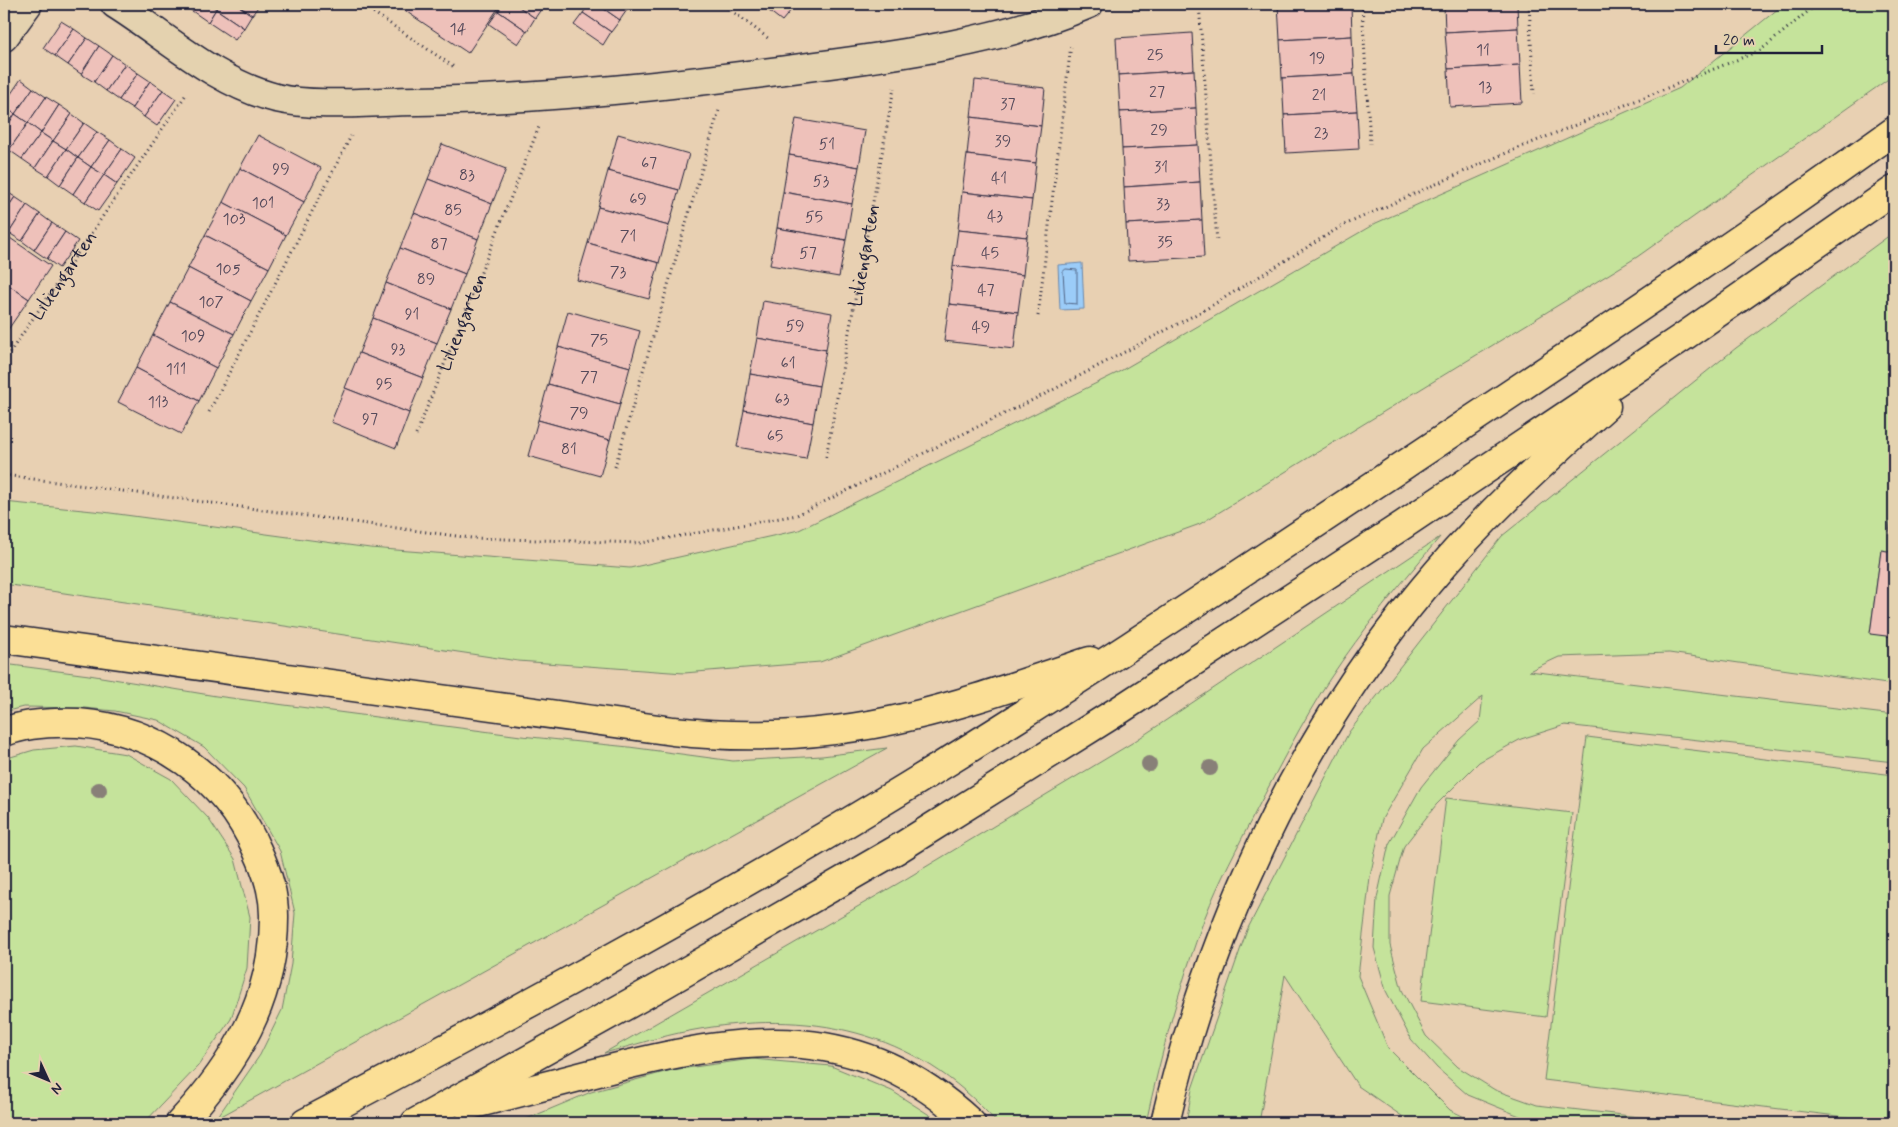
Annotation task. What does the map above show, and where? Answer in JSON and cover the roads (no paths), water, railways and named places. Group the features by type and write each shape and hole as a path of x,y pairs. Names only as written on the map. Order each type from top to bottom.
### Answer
{"highway":[{"path":"306,1123 510,1015 772,866 887,799 1128,649 1684,278 1894,131"},
{"path":"423,1119 659,988 896,850 1121,710 1403,525 1683,337 1894,190"},
{"path":"1165,1123 1180,1059 1208,976 1240,891 1282,805 1326,726 1359,676 1422,590 1470,535 1530,473 1683,337"},
{"path":"4,639 664,730 749,737 830,731 912,716 1128,649"},
{"path":"4,732 15,728 60,722 105,725 148,738 187,761 221,791 248,828 266,869 274,913 271,961 260,1006 239,1046 180,1123"},
{"path":"423,1119 675,1053 736,1044 777,1041 811,1044 848,1051 884,1065 951,1104 971,1123"}],"street":[{"path":"4,37 28,4"},
{"path":"115,4 206,66 231,80 276,98 318,102 551,96 729,78 900,53 986,36 1082,7"}],"water":[{"path":"1082,263 1084,309 1060,310 1058,265"}]}
